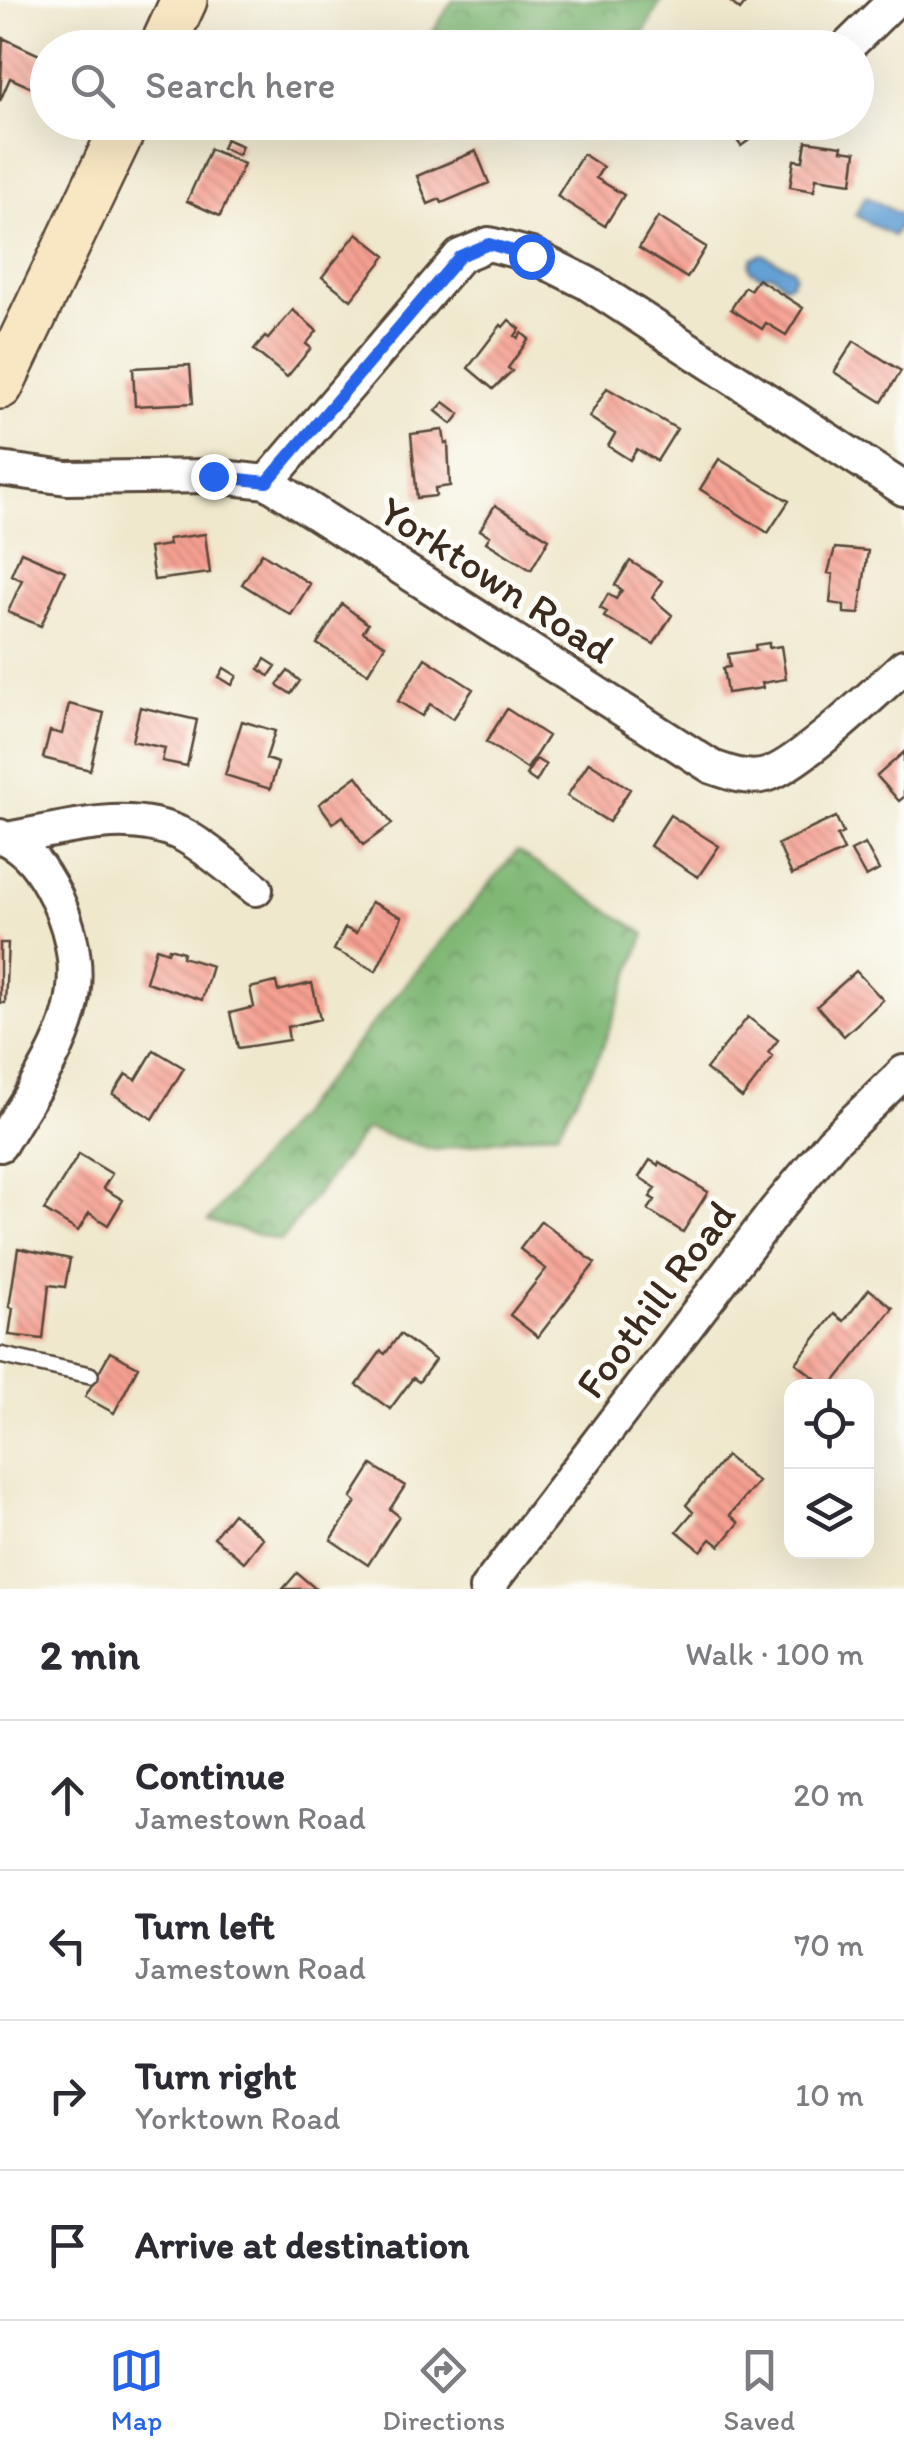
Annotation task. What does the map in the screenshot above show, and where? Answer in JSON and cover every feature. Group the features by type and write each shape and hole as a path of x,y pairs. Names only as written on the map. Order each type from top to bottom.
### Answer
{"street":[{"path":"170,30 184,0"},
{"path":"864,30 895,0"},
{"path":"0,386 117,140"},
{"path":"267,482 460,256 489,244 531,256 587,283 904,489"},
{"name":"Yorktown Road","path":"0,469 66,478 213,476 267,482 712,767 741,776 765,775 781,768 904,666"},
{"path":"3,838 102,823 158,824 186,836 256,889"},
{"path":"0,1146 63,1037 74,994 76,961 71,930 46,877 32,857 3,838"},
{"name":"Foothill Road","path":"486,1589 775,1212 832,1142 904,1072"}],"lane":[{"path":"0,1355 90,1375"}],"green space":[{"path":"453,0 661,0 646,30 434,30"},
{"path":"517,851 645,934 600,1054 558,1131 435,1150 366,1129 281,1241 208,1221"}],"water":[{"path":"866,196 904,217 893,236 855,215"},
{"path":"762,254 793,269 792,283 784,285 772,274 762,276 751,271 752,258"}],"building":[{"path":"728,0 748,0 740,10"},
{"path":"3,38 30,51 30,87 10,78 0,101"},
{"path":"226,140 242,146 238,155 222,148"},
{"path":"806,141 856,152 852,183 816,178 814,191 790,187 794,160 803,161"},
{"path":"210,149 244,164 220,216 187,201"},
{"path":"476,151 489,183 442,203 440,199 428,204 417,176"},
{"path":"583,154 603,167 596,178 624,195 605,226 557,196"},
{"path":"658,217 706,247 687,278 639,248"},
{"path":"357,233 386,256 351,300 322,277"},
{"path":"758,279 803,308 786,335 766,323 762,329 731,309 745,287 750,290"},
{"path":"293,310 317,331 306,344 311,348 287,377 254,350"},
{"path":"509,320 520,329 515,336 518,338 522,333 529,339 508,368 512,371 493,389 468,368"},
{"path":"854,341 901,371 882,402 834,372"},
{"path":"190,365 193,403 135,406 133,368"},
{"path":"607,388 677,429 657,461 637,449 630,460 608,446 615,434 589,417"},
{"path":"444,402 460,414 452,424 436,411"},
{"path":"443,430 445,444 448,443 450,486 435,488 436,496 417,498 411,434"},
{"path":"719,459 789,501 768,533 700,489"},
{"path":"495,505 549,539 531,570 486,542 490,536 480,530"},
{"path":"205,534 210,573 154,580 149,548 169,545 168,539"},
{"path":"835,548 868,551 859,614 844,613 844,605 830,603 833,574 828,573"},
{"path":"21,552 65,571 41,626 8,612 22,580 11,575"},
{"path":"262,553 310,584 291,615 242,584"},
{"path":"630,561 662,581 652,598 672,615 654,644 604,617 607,612 600,608 608,594 616,599 622,590 615,585"},
{"path":"342,604 368,624 363,632 385,645 368,673 317,644"},
{"path":"769,643 769,648 781,646 786,679 762,683 763,688 727,693 723,668 730,667 728,654 756,650 755,645"},
{"path":"425,658 473,689 453,719 430,704 422,716 398,701"},
{"path":"265,659 276,666 269,676 259,669"},
{"path":"224,668 237,676 232,685 219,677"},
{"path":"288,671 300,681 291,694 277,685"},
{"path":"69,704 104,713 90,770 43,758 50,731 62,734"},
{"path":"140,707 197,720 187,766 162,761 165,748 132,741"},
{"path":"507,709 548,736 527,769 486,742"},
{"path":"242,721 275,731 266,759 278,763 270,789 225,775"},
{"path":"904,752 904,797 899,801 877,776"},
{"path":"536,759 546,765 536,782 526,775"},
{"path":"589,762 630,789 609,822 567,796"},
{"path":"357,776 392,824 363,845 343,816 333,823 319,804"},
{"path":"670,815 719,846 698,877 650,846"},
{"path":"836,817 843,833 837,836 844,851 792,875 778,844"},
{"path":"865,844 879,870 866,877 851,851"},
{"path":"371,902 402,917 376,971 334,950 345,928 356,933"},
{"path":"0,943 8,943 5,1003 0,1003"},
{"path":"156,948 183,952 182,957 212,966 202,1000 146,982"},
{"path":"856,971 883,1000 844,1036 817,1006"},
{"path":"276,982 278,991 312,983 320,1019 287,1027 289,1040 238,1048 230,1013 254,1007 250,988"},
{"path":"748,1017 778,1040 768,1053 773,1057 742,1098 706,1069"},
{"path":"154,1050 184,1068 153,1119 113,1094 126,1074 136,1080"},
{"path":"79,1154 112,1174 103,1188 123,1200 108,1225 89,1213 78,1231 44,1210"},
{"path":"650,1160 708,1192 683,1232 648,1210 655,1200 650,1197 656,1188 639,1177"},
{"path":"541,1221 595,1263 538,1337 510,1315 546,1269 520,1249"},
{"path":"18,1248 70,1259 65,1287 49,1285 43,1339 9,1335"},
{"path":"869,1289 893,1308 837,1379 816,1379 796,1363 834,1314 844,1321"},
{"path":"400,1334 435,1360 419,1382 413,1378 390,1409 357,1385 381,1351 385,1354"},
{"path":"110,1352 138,1367 114,1413 85,1397"},
{"path":"726,1456 758,1482 730,1515 739,1523 720,1546 711,1539 701,1551 677,1531 693,1512 686,1505"},
{"path":"372,1465 405,1486 390,1509 399,1516 368,1565 331,1540 356,1502 351,1498"},
{"path":"233,1513 263,1538 244,1562 214,1537"},
{"path":"297,1573 316,1589 283,1589"}],"route":[{"path":"213,476 267,482 460,256 489,244 531,256"}]}
